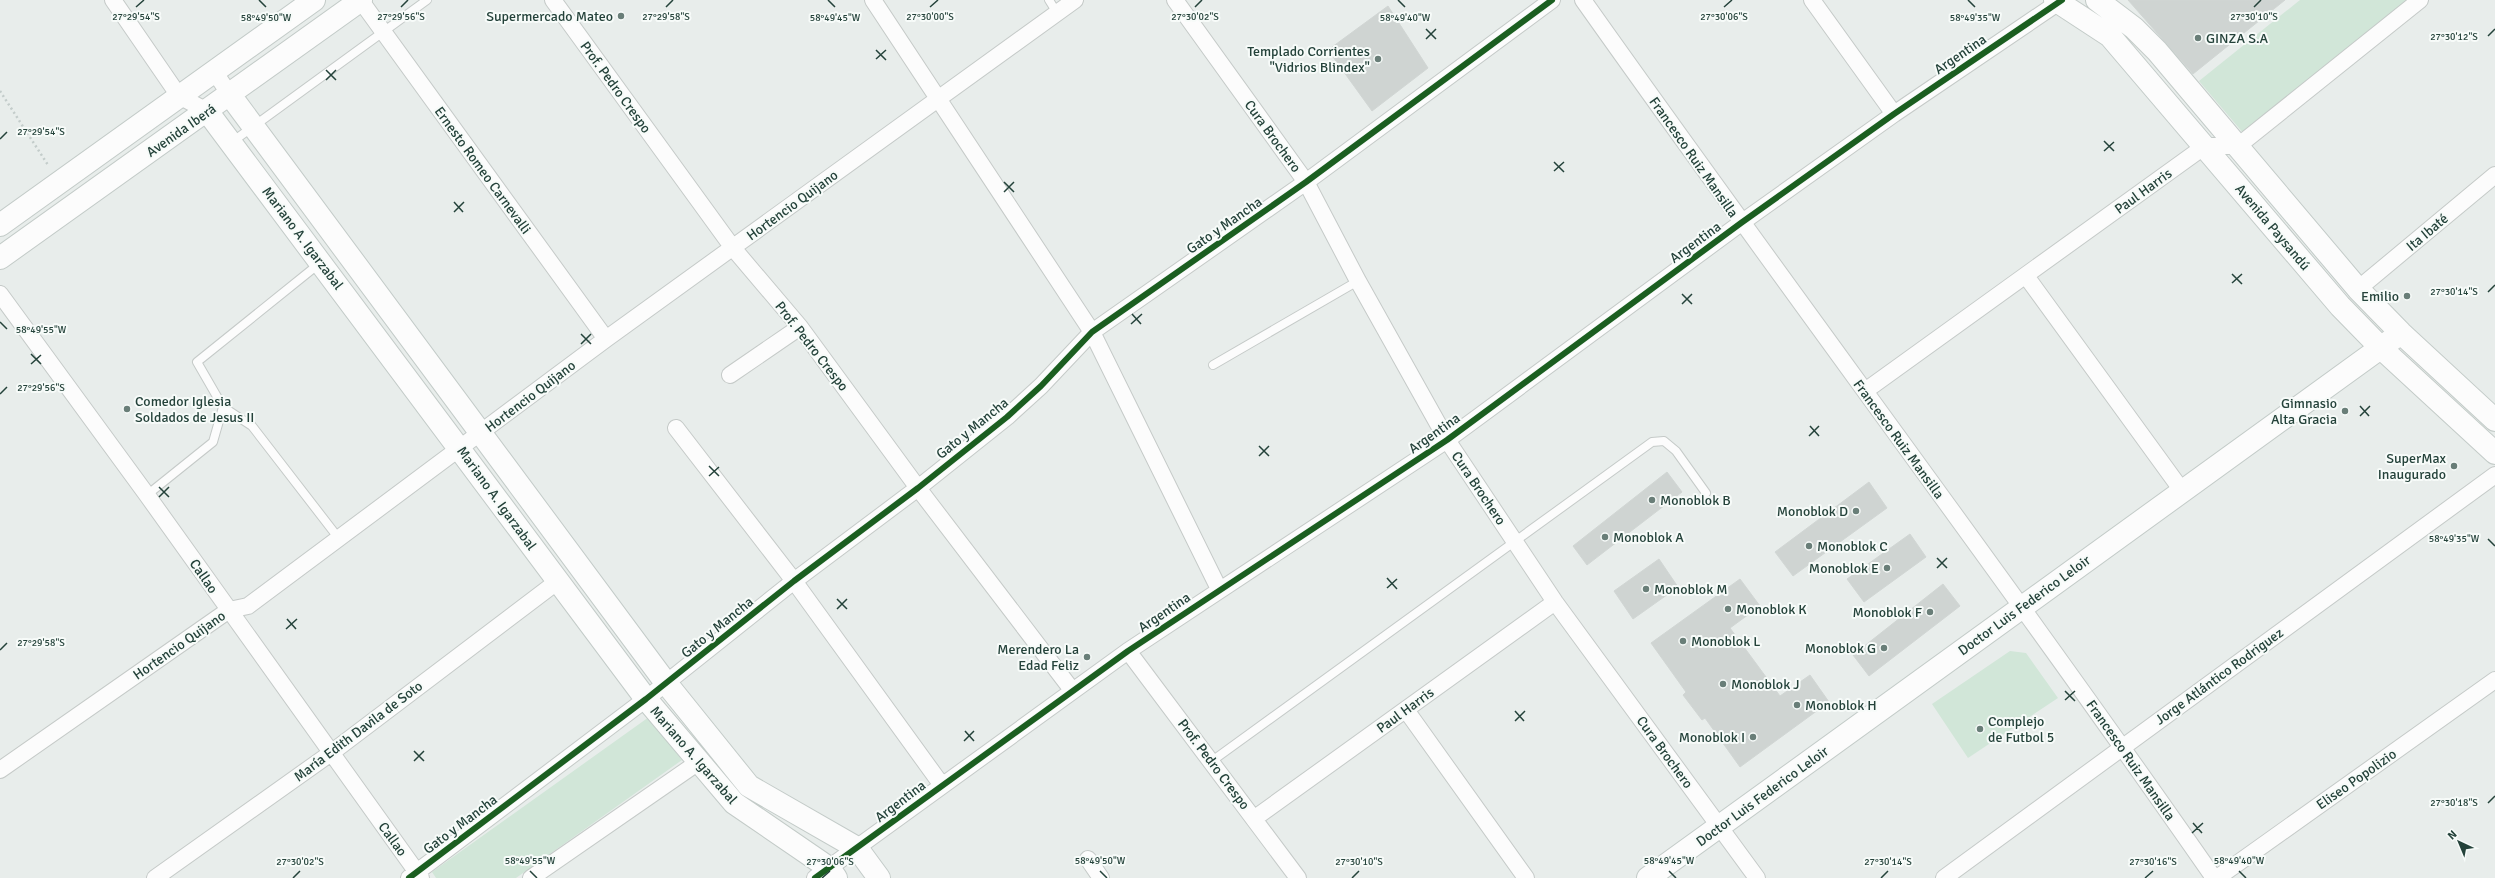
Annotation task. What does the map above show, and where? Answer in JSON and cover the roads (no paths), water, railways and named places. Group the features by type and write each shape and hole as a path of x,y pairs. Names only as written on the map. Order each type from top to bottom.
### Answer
{"main road":[{"name":"Avenida Iberá","path":"0,225 314,0"},
{"name":"Avenida Iberá","path":"0,258 361,0"},
{"name":"Avenida Paysandú","path":"2096,0 2134,28 2238,146 2358,289 2401,333 2495,420"},
{"name":"Avenida Paysandú","path":"2058,1 2110,36 2340,306 2381,348 2495,453"},
{"name":"Mariano A. Igarzabal","path":"230,94 482,431 666,683 749,786 858,848 879,878"},
{"name":"Mariano A. Igarzabal","path":"207,111 232,142 646,699 734,803 827,875"},
{"name":"Doctor Luis Federico Leloir","path":"1648,878 2020,607 2183,492 2401,333"}],"street":[{"path":"113,0 179,96"},
{"name":"Ernesto Romeo Carnevalli","path":"361,0 606,339"},
{"name":"Prof. Pedro Crespo","path":"553,0 733,248 800,327 918,488 1072,690"},
{"path":"873,0 1092,332 1220,589"},
{"name":"Hortencio Quijano","path":"0,770 229,610 248,606 340,540 482,431 606,339 1075,0"},
{"name":"Cura Brochero","path":"1175,0 1306,182 1358,281 1447,440 1555,602 1757,878"},
{"name":"Gato y Mancha","path":"415,876 646,699 794,581 918,488 1007,417 1041,386 1092,332 1306,182 1552,0"},
{"name":"Francesco Ruiz Mansilla","path":"1583,0 1741,223 1865,391 2216,878"},
{"path":"1812,0 1894,114"},
{"path":"2205,146 2238,146 2420,0"},
{"name":"Argentina","path":"827,875 858,848 941,784 1072,690 1220,589 1447,440 1741,223 1894,114 2058,1"},
{"path":"214,71 230,94"},
{"name":"Mariano A. Igarzabal","path":"179,96 207,111"},
{"name":"Paul Harris","path":"1865,391 2205,146"},
{"name":"Ita Ibaté","path":"2358,289 2495,175"},
{"path":"2026,276 2183,492"},
{"name":"Callao","path":"0,294 147,495 331,753 415,876"},
{"path":"730,375 800,327"},
{"path":"676,428 794,581 941,784"},
{"name":"Jorge Atlántico Rodriguez","path":"1944,878 2495,475"},
{"name":"María Edith Davila de Soto","path":"155,878 331,753 558,581"},
{"name":"Paul Harris","path":"1255,818 1555,602"},
{"name":"Prof. Pedro Crespo","path":"1128,651 1255,818 1298,878"},
{"name":"Eliseo Popolizio","path":"2216,878 2495,680"},
{"path":"1406,710 1526,878"},
{"path":"531,878 700,761"},
{"path":"1088,859 1101,878"}],"lane":[{"path":"232,142 427,0"},
{"path":"1049,0 1057,14"},
{"path":"321,262 197,362 224,407 252,426 340,540"},
{"path":"1213,365 1358,281"},
{"path":"147,495 213,442 224,407"},
{"path":"1212,761 1514,540 1652,442 1664,441 1676,451 1706,493"}],"place":[{"name":"Supermercado Mateo","path":"621,16"},
{"name":"GINZA S.A","path":"2198,38"},
{"name":"Templado Corrientes \"Vidrios Blindex\"","path":"1378,59"},
{"name":"Emilio","path":"2407,296"},
{"name":"Comedor Iglesia Soldados de Jesus II","path":"127,409"},
{"name":"Gimnasio Alta Gracia","path":"2345,411"},
{"name":"SuperMax Inaugurado","path":"2454,466"},
{"name":"Monoblok B","path":"1652,500"},
{"name":"Monoblok D","path":"1856,511"},
{"name":"Monoblok A","path":"1605,537"},
{"name":"Monoblok C","path":"1809,546"},
{"name":"Monoblok E","path":"1887,568"},
{"name":"Monoblok M","path":"1646,589"},
{"name":"Monoblok K","path":"1728,609"},
{"name":"Monoblok F","path":"1930,612"},
{"name":"Monoblok L","path":"1683,641"},
{"name":"Monoblok G","path":"1884,648"},
{"name":"Merendero La Edad Feliz","path":"1087,657"},
{"name":"Monoblok J","path":"1723,684"},
{"name":"Monoblok H","path":"1797,705"},
{"name":"Complejo de Futbol 5","path":"1980,729"},
{"name":"Monoblok I","path":"1753,737"}]}
